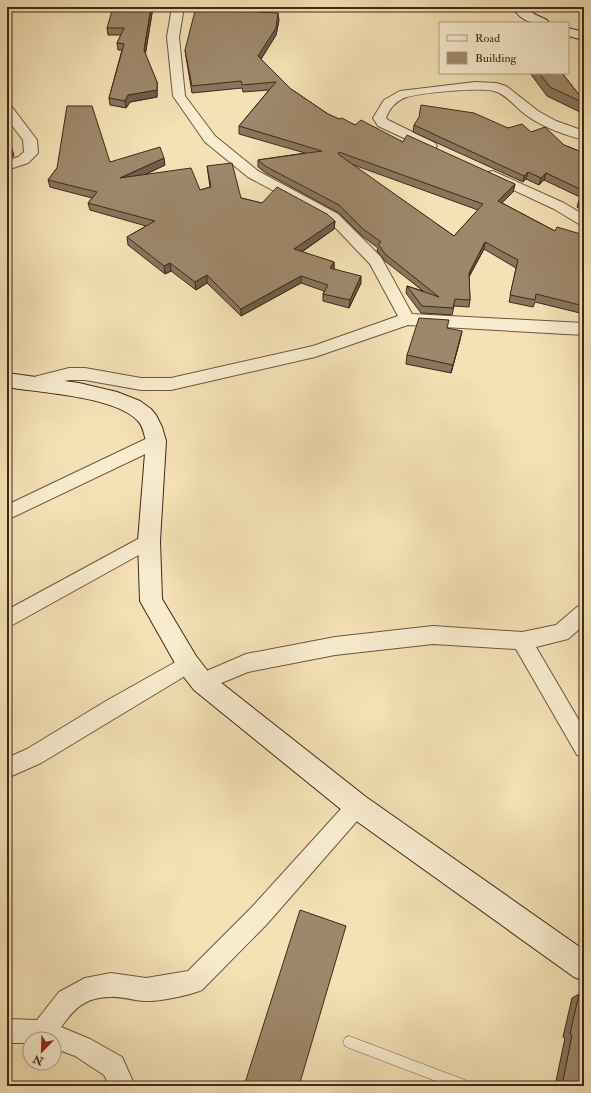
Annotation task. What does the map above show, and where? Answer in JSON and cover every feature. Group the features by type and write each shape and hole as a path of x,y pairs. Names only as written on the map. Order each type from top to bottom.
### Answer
{"street":[{"path":"178,7 173,37 179,96 210,139 253,174 333,217 376,261 407,319"},
{"path":"519,7 529,17 540,22"},
{"path":"569,32 584,36"},
{"path":"441,151 382,123 379,118 388,103 396,97 404,94 477,86 497,88 508,93 532,113 550,123 584,136"},
{"path":"7,110 30,140 31,153 23,160 7,166"},
{"path":"484,171 559,206 584,221"},
{"path":"18,382 69,374 85,374 141,384 171,384 315,351 407,319 584,329"},
{"path":"18,382 95,393 122,401 143,413 153,426 156,441 150,541 151,601 195,673 357,806 584,967"},
{"path":"7,512 156,441"},
{"path":"7,620 150,541"},
{"path":"7,768 34,756 113,708 195,673 335,646 433,635 522,641 561,633 584,614"},
{"path":"522,641 584,748"},
{"path":"43,1031 67,1000 85,990 111,985 146,990 194,982 259,916 357,806"},
{"path":"7,1031 29,1031"},
{"path":"62,1039 82,1046 113,1066 123,1086"}],"lane":[{"path":"349,1042 465,1086"}],"building":[{"path":"113,7 151,7 144,50 157,82 157,90 128,95 125,101 109,98 124,44 117,43 124,28 107,28"},
{"path":"196,7 260,7 258,12 278,13 276,28 258,56 291,89 328,114 339,119 342,118 355,125 361,120 403,142 407,135 515,184 498,201 555,231 557,227 584,235 584,306 536,294 535,300 510,295 518,260 485,242 469,273 470,300 455,299 453,308 422,306 407,286 439,297 385,254 378,244 381,242 363,229 339,205 265,166 258,160 322,151 239,126 276,82 242,85 241,81 192,86 185,50","holes":["339,152 483,204 454,236 338,154"]},
{"path":"540,74 563,74 584,103 550,87"},
{"path":"421,105 474,113 508,128 522,124 531,132 545,127 564,145 584,153 584,191 546,173 541,178 528,172 524,176 414,125 419,117"},
{"path":"67,106 92,106 110,162 160,147 164,158 120,178 191,168 200,190 211,187 207,166 232,163 241,198 262,203 277,187 327,214 335,221 294,249 334,262 330,268 361,276 350,300 323,294 328,285 301,276 241,309 207,275 195,282 170,263 164,266 127,237 155,221 88,203 97,192 48,180 57,168"},
{"path":"7,140 11,145 7,146"},
{"path":"584,197 584,204 579,200"},
{"path":"419,318 449,320 447,328 462,331 453,365 407,355"},
{"path":"300,910 346,926 299,1086 244,1086"},
{"path":"579,994 584,996 584,1086 562,1086 572,1035 570,1034"}]}
